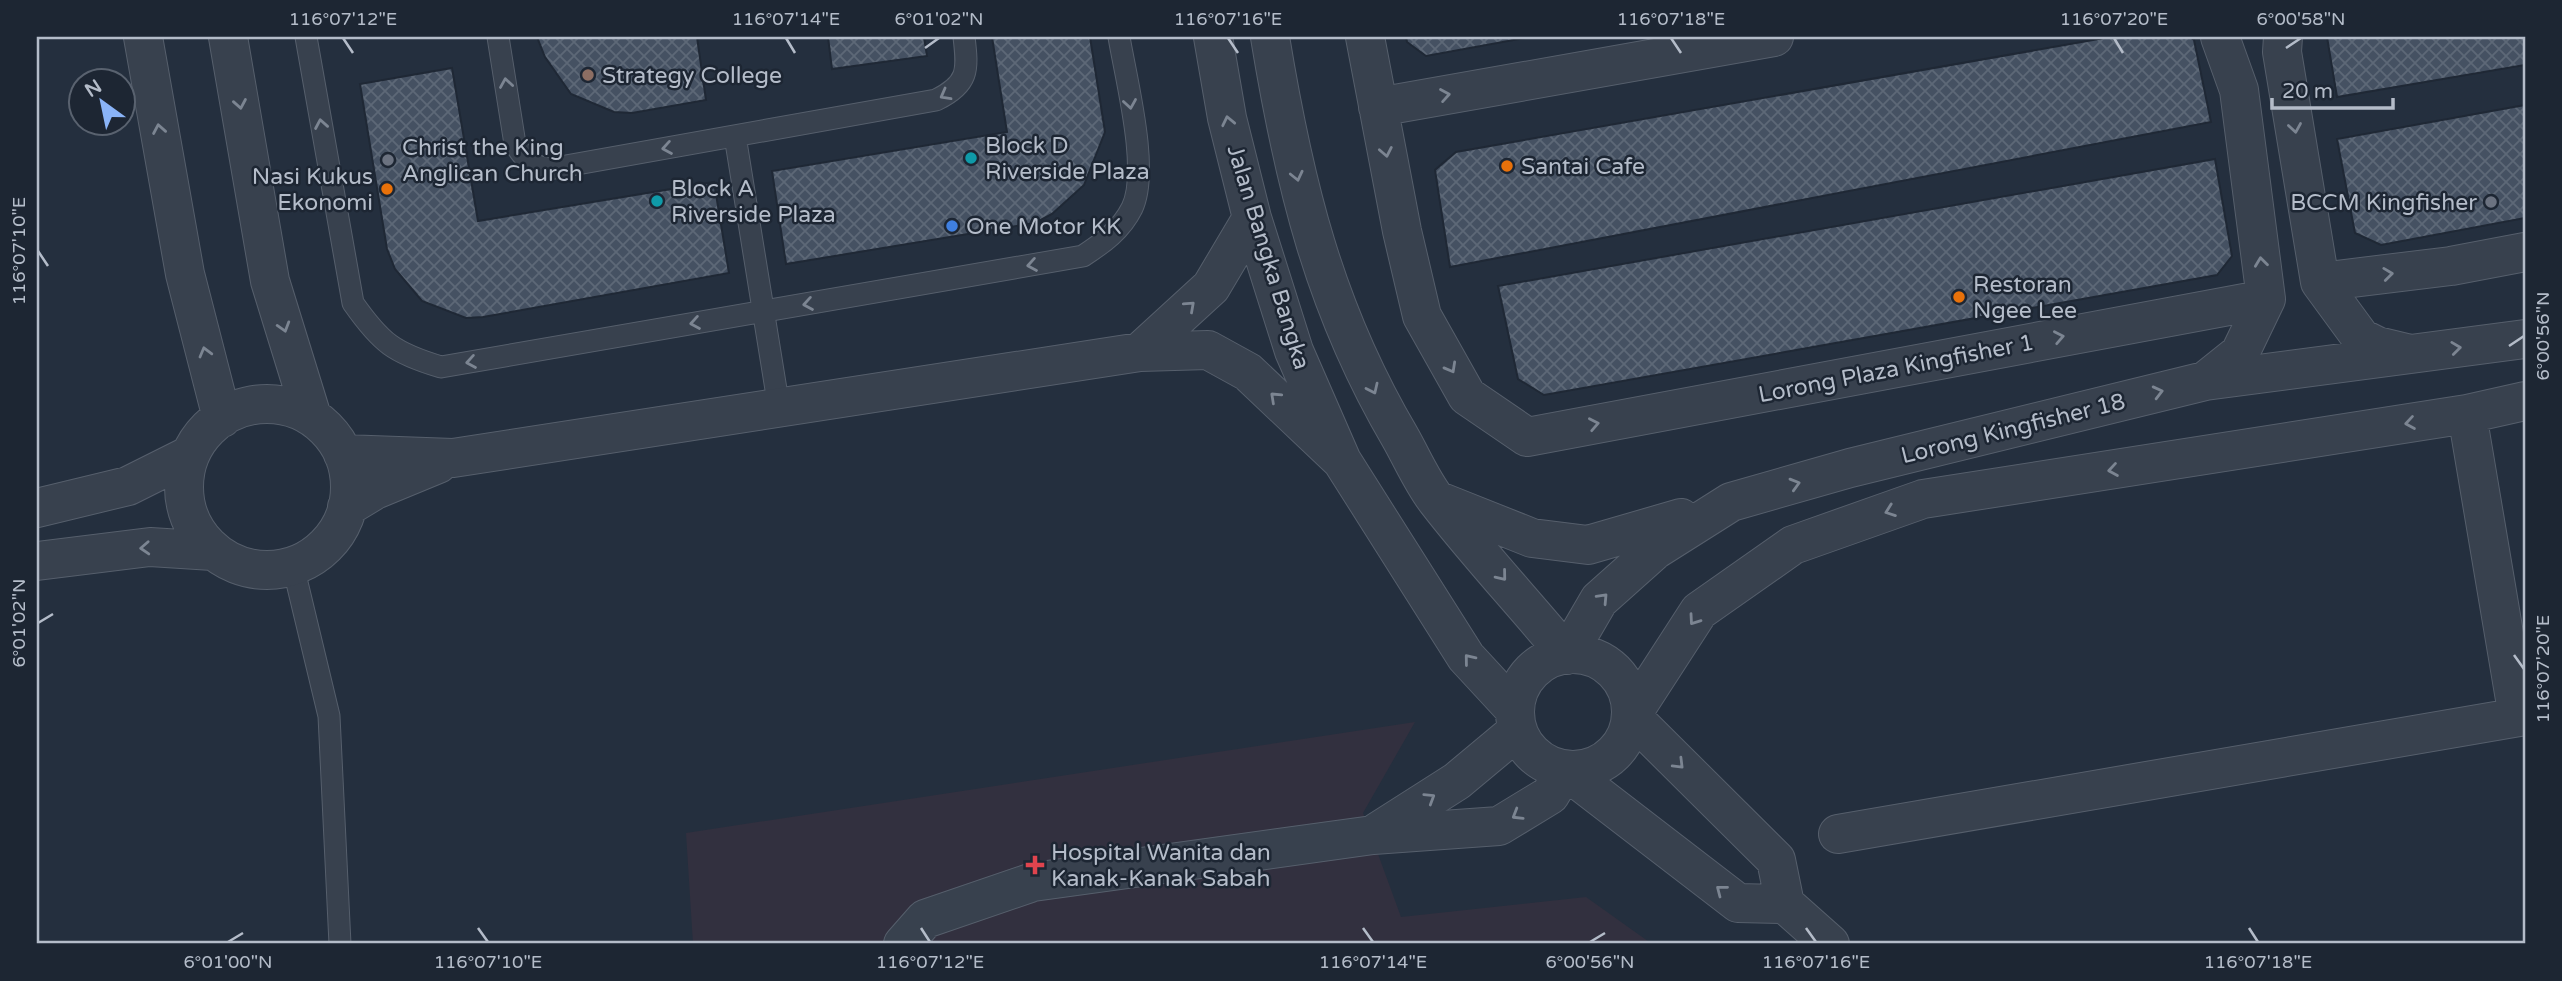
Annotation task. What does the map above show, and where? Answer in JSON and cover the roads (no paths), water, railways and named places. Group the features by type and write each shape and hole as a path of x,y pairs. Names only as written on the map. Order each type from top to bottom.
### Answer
{"street":[{"path":"143,37 185,274 222,418"},
{"path":"228,37 270,281 312,417"},
{"name":"Jalan Bangka Bangka","path":"1213,37 1227,118 1252,218 1294,351 1342,461 1466,657 1517,720"},
{"name":"Jalan Bangka Bangka","path":"1270,37 1283,115 1313,244 1346,332 1379,401 1436,499 1567,655"},
{"path":"1365,37 1378,107 1774,37"},
{"path":"2205,381 2240,353 2266,299 2239,90 2220,37"},
{"path":"2283,37 2282,52 2320,282 2361,338 2377,346 2408,354"},
{"name":"Lorong Plaza Kingfisher 1","path":"1378,107 1422,316 1467,396 1527,437 2266,299"},
{"path":"1140,352 1211,287 1252,218"},
{"path":"2320,282 2451,266 2525,252"},
{"name":"Lorong Kingfisher 18","path":"1567,655 1598,600 1655,550 1731,502 1850,468 2205,381 2525,338"},
{"path":"343,454 453,458 1140,352 1208,350 1248,372 1342,461"},
{"name":"Lorong Kingfisher 18","path":"1631,716 1699,611 1793,545 1806,540 1923,499 2467,414 2525,401"},
{"path":"267,404 289,407 312,417 330,433 343,454 349,479 348,507 336,532 317,553 293,566 265,571 237,565 213,551 195,530 185,504 184,479 190,455 203,434 222,418 243,408 267,404"},
{"path":"1838,834 2521,716 2467,414"},
{"path":"37,508 128,486 190,455"},
{"path":"348,507 375,490 453,458"},
{"path":"1436,499 1532,538 1588,545 1731,502"},
{"path":"37,561 150,547 213,551"},
{"path":"1565,769 1594,766 1607,759 1626,736 1631,716 1630,700 1615,671 1602,661 1567,655 1551,659 1537,668 1519,694 1517,720 1536,757 1565,769 1738,903 1785,904"},
{"path":"1631,716 1776,860 1785,904 1830,944"},
{"path":"1373,835 1457,781 1517,720"},
{"path":"903,944 925,919 1033,882 1373,835 1499,826 1550,795 1565,769"}],"lane":[{"path":"306,37 353,303 374,333 404,356 441,367 1083,256 1112,237 1133,207 1141,174 1119,37"},
{"path":"498,37 515,144 523,157 535,167 549,169 936,100 951,93 963,81 967,63 964,37"},
{"path":"735,136 779,408"},
{"path":"293,566 329,716 341,944"}],"place":[{"name":"Strategy College","path":"588,75"},
{"name":"Block D Riverside Plaza","path":"971,158"},
{"name":"Christ the King Anglican Church","path":"388,160"},
{"name":"Santai Cafe","path":"1507,166"},
{"name":"Nasi Kukus Ekonomi","path":"387,189"},
{"name":"Block A Riverside Plaza","path":"657,201"},
{"name":"BCCM Kingfisher","path":"2491,202"},
{"name":"One Motor KK","path":"952,226"},
{"name":"Restoran Ngee Lee","path":"1959,297"},
{"name":"Hospital Wanita dan Kanak-Kanak Sabah","path":"1035,865"}]}
